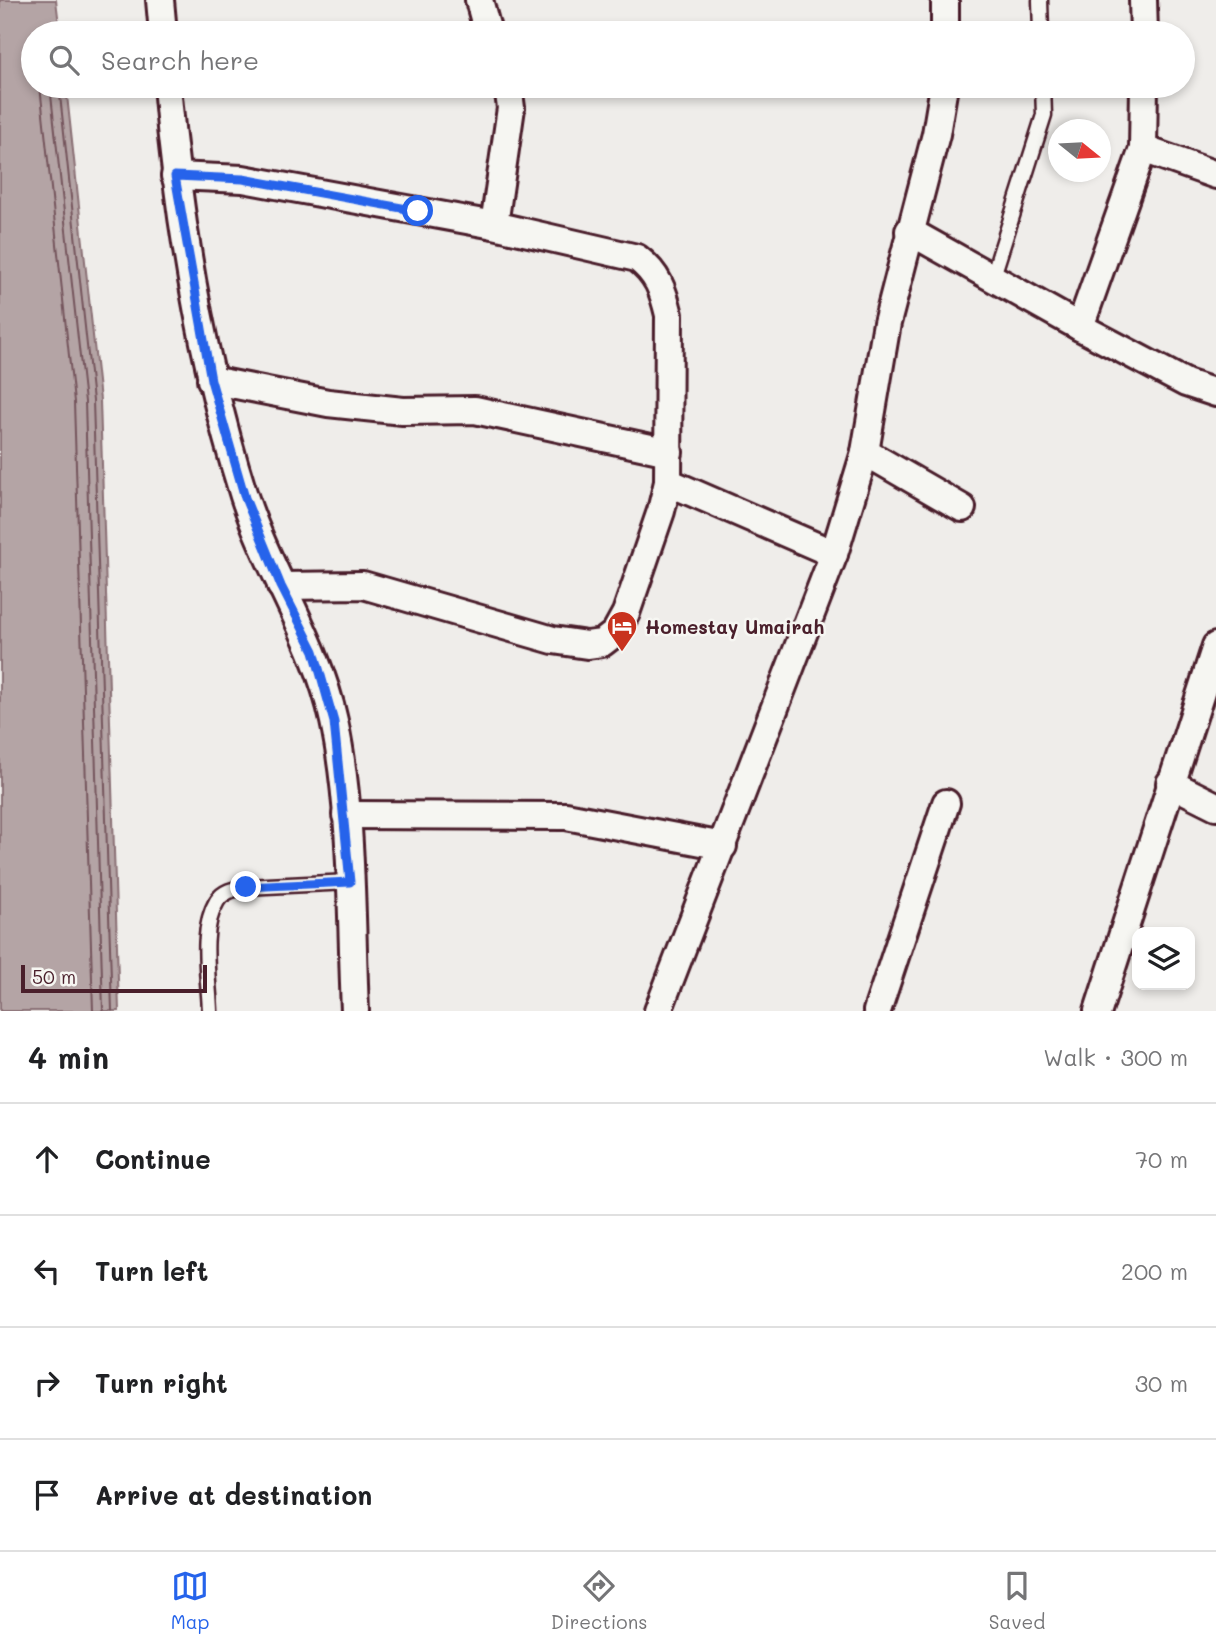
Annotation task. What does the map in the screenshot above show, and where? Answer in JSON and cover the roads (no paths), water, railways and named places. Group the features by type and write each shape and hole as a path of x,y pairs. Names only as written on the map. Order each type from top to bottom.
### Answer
{"street":[{"path":"160,0 162,21"},
{"path":"478,0 484,21"},
{"path":"945,0 945,21"},
{"path":"1143,0 1144,21"},
{"path":"168,98 175,176 211,380 245,498 281,586 314,651 334,722 346,815 355,1011"},
{"path":"494,225 509,98"},
{"path":"658,1011 834,554 865,452 887,323 936,134 942,98"},
{"path":"1080,327 1143,149 1144,98"},
{"path":"1143,149 1216,175"},
{"path":"175,176 243,179 494,225 637,258 653,270 663,288 669,315 668,482 661,512 626,613 615,633 602,643 587,645 553,640 363,585 281,586"},
{"path":"909,231 992,279 1186,383 1216,393"},
{"path":"211,380 340,404 403,411 475,410 669,452"},
{"path":"865,452 962,509"},
{"path":"668,482 834,554"},
{"path":"1098,1011 1216,646"},
{"path":"1170,783 1216,806"},
{"path":"877,1011 946,803"},
{"path":"346,815 566,816 723,846"}],"lane":[{"path":"1040,0 1041,21"},
{"path":"992,279 1044,115 1043,98"},
{"path":"210,1011 208,943 217,901 229,890 246,887 350,882"}],"water":[{"path":"0,0 56,0 59,21 21,21 21,98 67,98 100,400 119,1011 0,1011"}],"place":[{"name":"Homestay Umairah","path":"622,653"}]}
